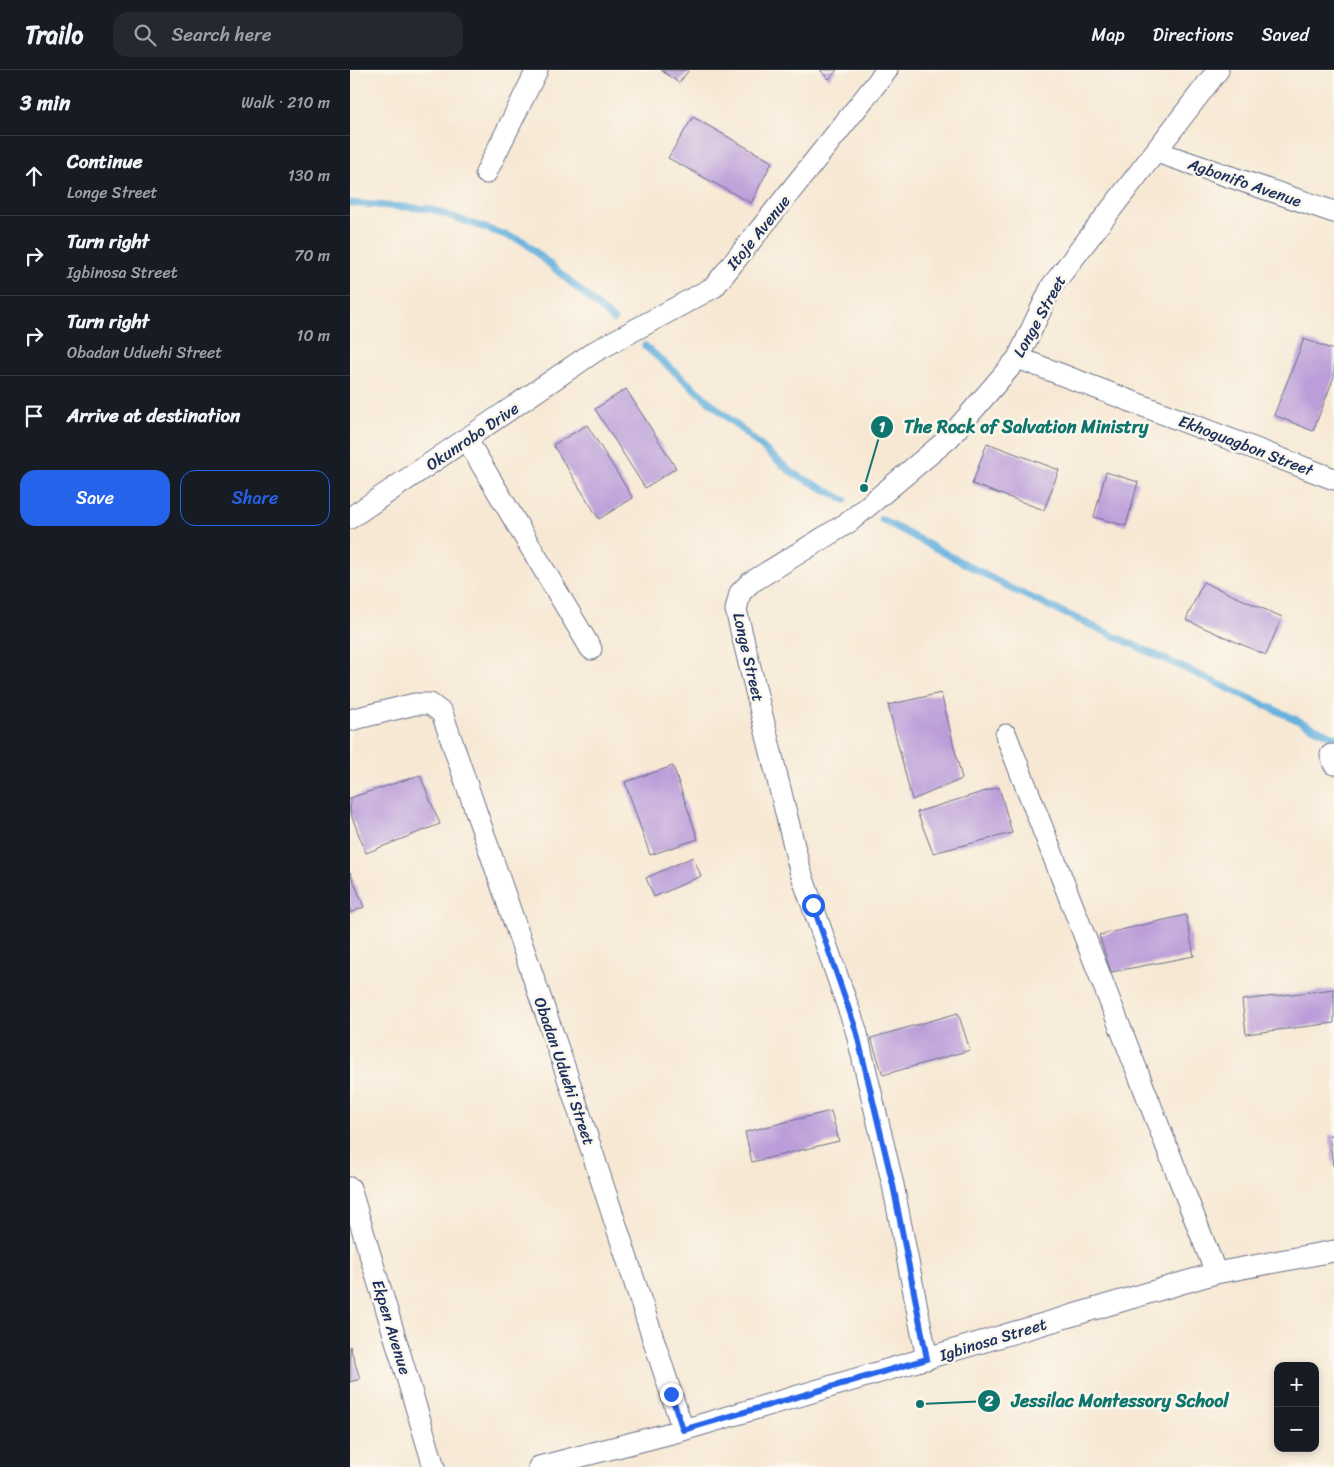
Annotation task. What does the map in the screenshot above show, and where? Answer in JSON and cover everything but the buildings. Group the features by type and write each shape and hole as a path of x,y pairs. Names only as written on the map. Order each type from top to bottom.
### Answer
{"street":[{"path":"486,173 537,70"},
{"name":"Itoje Avenue","path":"594,352 714,287 887,70"},
{"name":"Longe Street","path":"927,1359 893,1185 856,1030 800,870 736,610 740,593 750,583 849,522 949,438 1018,358 1052,286 1157,152 1218,70"},
{"name":"Agbonifo Avenue","path":"1157,152 1334,212"},
{"name":"Okunrobo Drive","path":"350,518 594,352"},
{"name":"Ekhoguagbon Street","path":"1018,358 1334,479"},
{"path":"467,440 591,649"},
{"name":"Obadan Uduehi Street","path":"350,720 415,704 430,704 442,713 566,1069 683,1430"},
{"path":"1006,735 1216,1273"},
{"name":"Ekpen Avenue","path":"350,1188 434,1467"},
{"name":"Igbinosa Street","path":"538,1467 683,1430 1216,1273 1334,1251"}],"waterway":[{"path":"350,203 430,209 523,241 614,320"},
{"path":"645,346 791,472 845,500"},
{"path":"881,519 1012,589 1334,737"}],"place":[{"name":"The Rock of Salvation Ministry","path":"864,488"},
{"name":"Jessilac Montessory School","path":"920,1404"}],"route":[{"path":"671,1394 683,1430 927,1359 893,1185 856,1030 813,905"}]}
